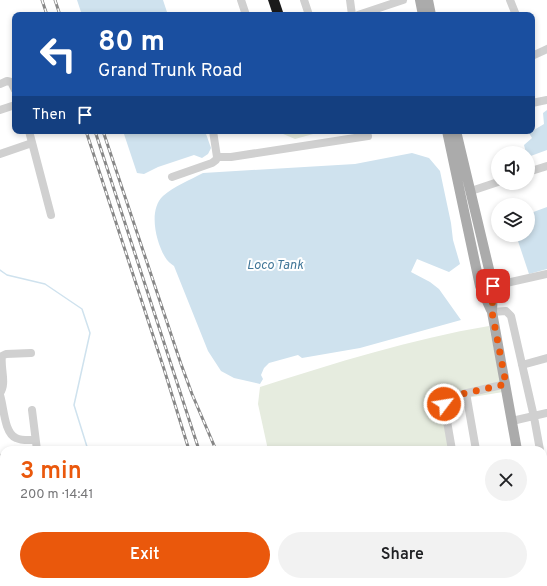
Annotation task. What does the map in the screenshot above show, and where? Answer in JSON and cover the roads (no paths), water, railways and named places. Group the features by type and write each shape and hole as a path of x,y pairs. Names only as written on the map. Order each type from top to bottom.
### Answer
{"main road":[{"path":"420,0 422,12"},
{"path":"428,0 430,12"},
{"path":"448,134 480,286 492,312"},
{"path":"457,134 493,286 492,312 517,446"}],"street":[{"path":"241,0 245,12"},
{"path":"304,0 309,12"},
{"path":"350,0 352,12"},
{"path":"367,12 403,0"},
{"path":"510,0 515,12"},
{"path":"535,55 547,49"},
{"path":"0,84 7,81 11,82 12,84"},
{"path":"535,102 547,100"},
{"path":"0,110 12,106"},
{"path":"30,134 50,215"},
{"path":"172,177 212,163 216,160 217,157 213,134"},
{"path":"217,157 231,157 368,136"},
{"path":"0,154 32,143"},
{"path":"535,170 547,166"},
{"path":"471,191 491,184"},
{"path":"493,286 547,274"},
{"path":"492,312 506,312 511,316 539,446"},
{"path":"31,353 6,354 2,356 1,364 3,385 0,394 2,418 15,438 36,440"},
{"path":"522,365 547,358"},
{"path":"451,446 444,400 449,397 506,384"},
{"path":"466,393 475,446"},
{"path":"32,410 36,446"},
{"path":"512,421 547,413"}],"water":[{"path":"77,0 163,0 167,12 81,12"},
{"path":"547,110 547,150 535,154 535,146 524,145 532,138 530,134 535,134 535,129 544,124 543,113"},
{"path":"124,134 206,134 211,148 208,154 202,158 194,155 158,167 144,174 137,173"},
{"name":"Loco Tank","path":"412,153 429,158 440,171 453,240 460,264 449,272 417,259 411,272 430,282 439,289 461,320 360,348 302,358 298,355 269,363 264,368 261,375 263,379 260,384 234,378 221,371 208,351 174,266 166,258 156,235 156,209 158,202 163,196 177,186 203,173 355,164"},
{"path":"547,207 547,269 529,274 518,242 535,242 535,211"}],"waterway":[{"path":"0,270 7,275 45,284 82,309 90,333 74,405 87,446"}],"railway":[{"path":"42,0 46,12"},
{"path":"55,0 59,12"},
{"path":"87,134 188,446"},
{"path":"96,134 198,446"},
{"path":"104,134 181,364 214,446"}]}
